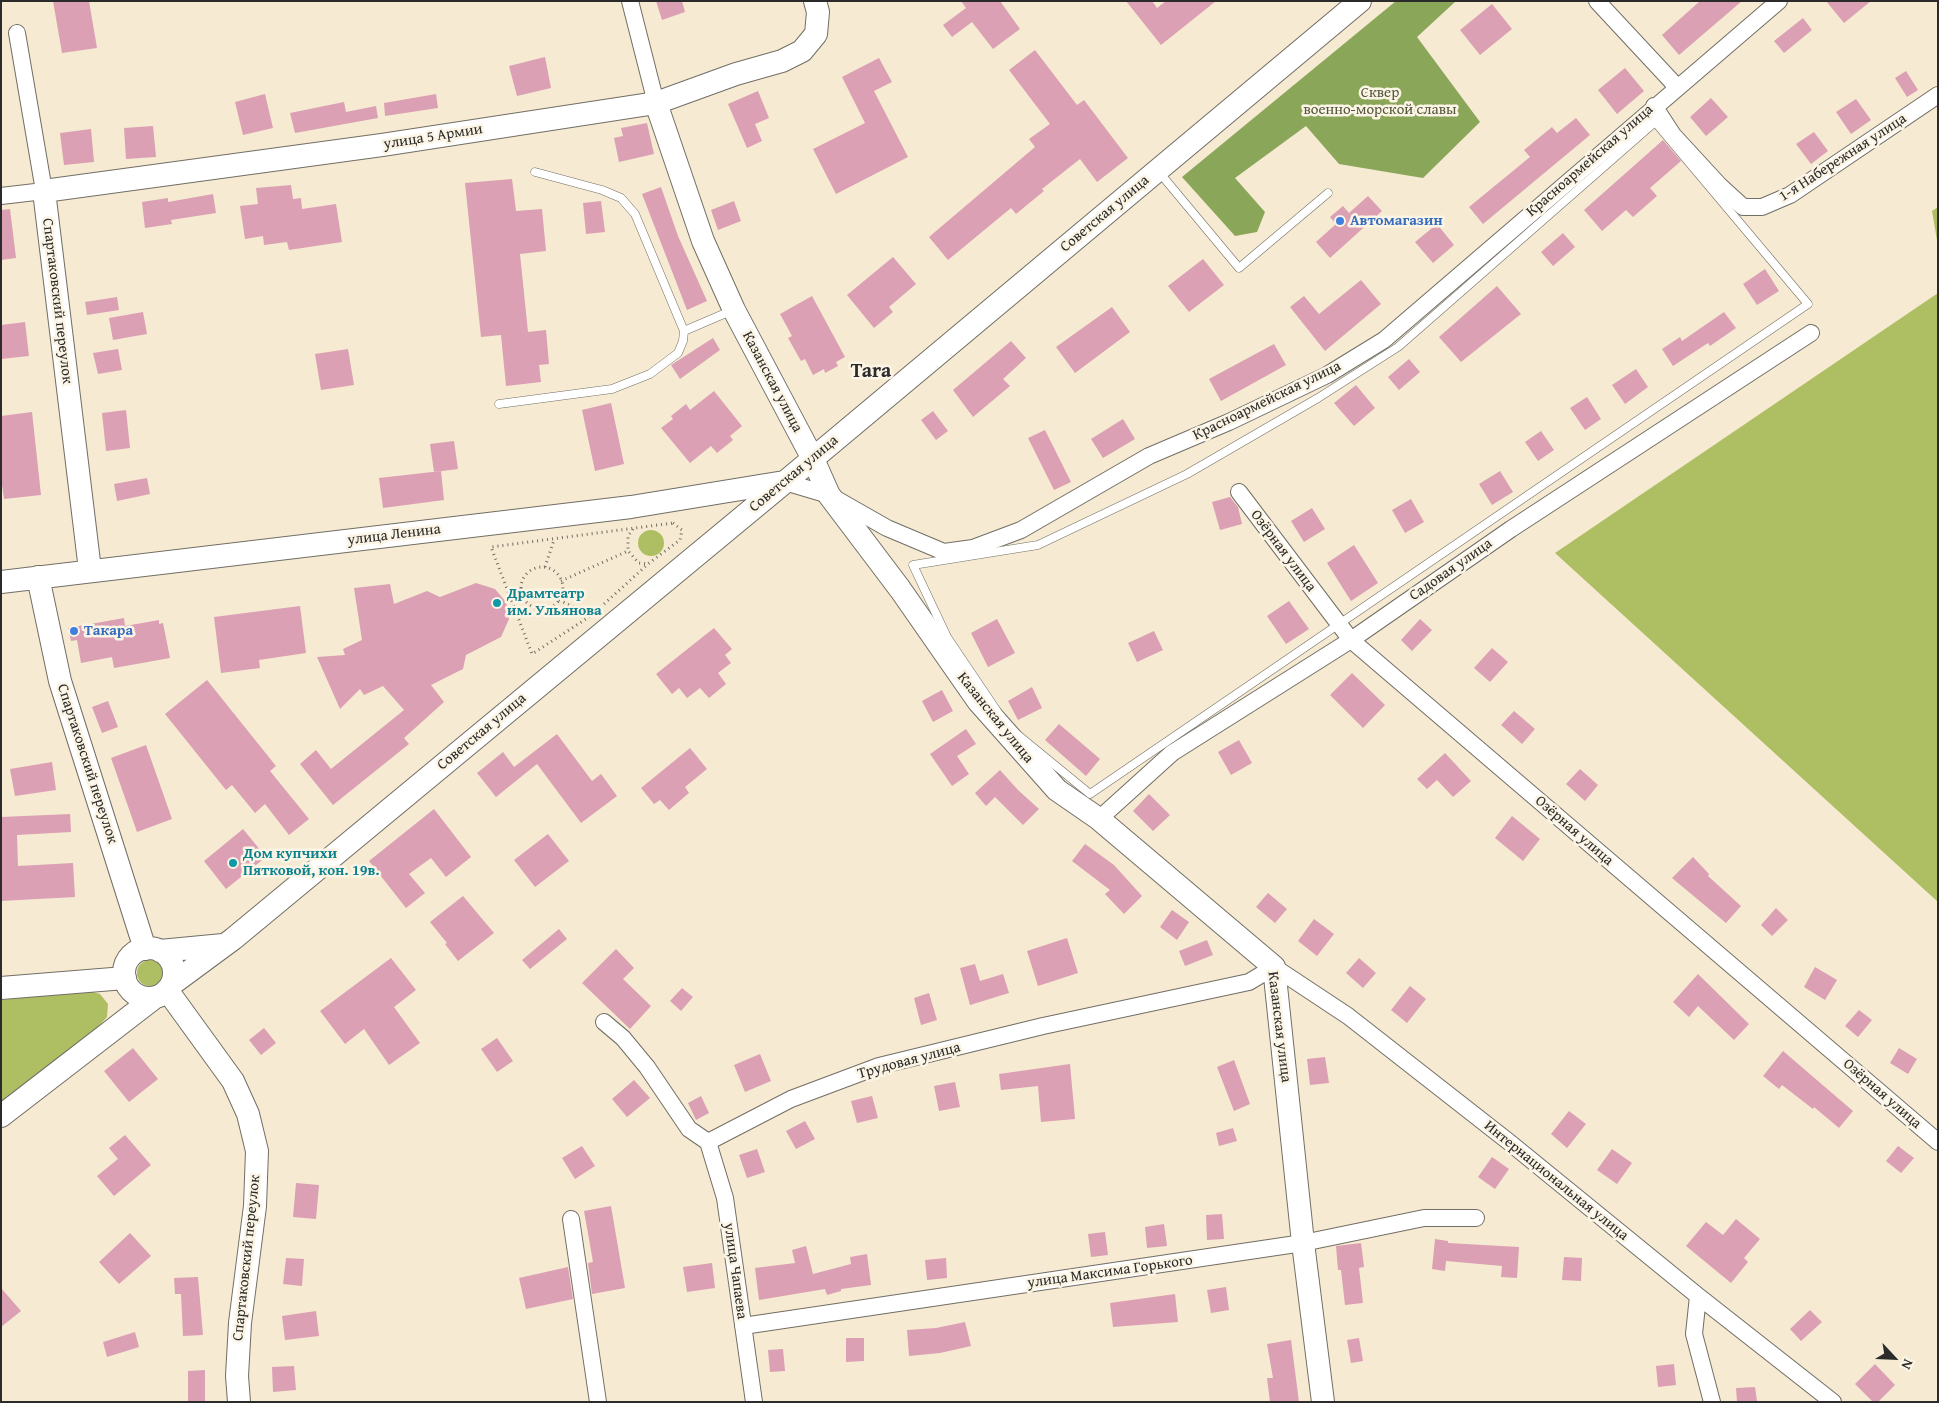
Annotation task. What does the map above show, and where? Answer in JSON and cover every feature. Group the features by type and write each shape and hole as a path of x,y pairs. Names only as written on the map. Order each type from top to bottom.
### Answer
{"main road":[{"name":"улица 5 Армии","path":"44,191 382,145 656,103 736,74 782,61 802,51 816,34 818,12 815,1"},
{"name":"Советская улица","path":"1,1116 116,1026 226,944 813,459 1360,1"},
{"name":"Казанская улица","path":"656,103 703,241 734,310 813,459 829,496 900,589 978,701 1009,739 1057,790 1099,819 1274,967 1303,1243 1323,1402"},
{"name":"Спартаковский переулок","path":"44,191 90,570"},
{"name":"улица Ленина","path":"1,582 631,507 785,482"},
{"name":"Спартаковский переулок","path":"38,577 60,681 152,950"},
{"name":"Советская улица","path":"152,950 197,949 226,944"},
{"path":"1,988 126,982 139,996 164,991 174,977 171,962 152,950 131,956 125,970 126,982 126,1000 116,1026"},
{"name":"Спартаковский переулок","path":"164,991 233,1081 248,1114 256,1151 255,1206 240,1323 237,1376 239,1402"}],"street":[{"name":"Казанская улица","path":"630,1 656,103"},
{"path":"1598,1 1677,87"},
{"name":"Красноармейская улица","path":"785,482 829,496 887,528 944,552 973,548 1021,530 1149,456 1229,422 1327,375 1384,340 1654,106 1780,1"},
{"name":"Спартаковский переулок","path":"16,33 44,191"},
{"name":"1-я Набережная улица","path":"1654,106 1673,135 1720,186 1743,207 1762,207 1790,196 1938,95"},
{"name":"улица 5 Армии","path":"1,196 44,191"},
{"name":"Садовая улица","path":"1099,819 1172,753 1350,640 1511,529 1811,333"},
{"name":"Озёрная улица","path":"1239,492 1350,640 1938,1142"},
{"name":"Трудовая улица","path":"708,1142 791,1099 879,1066 1043,1026 1249,982 1274,967"},
{"name":"Интернациональная улица","path":"1274,967 1371,1034 1509,1142 1698,1296 1833,1402"},
{"path":"604,1022 623,1038 647,1067 689,1129 708,1142"},
{"name":"улица Чапаева","path":"708,1142 725,1198 754,1402"},
{"name":"улица Максима Горького","path":"743,1326 1303,1243 1424,1218 1476,1218"},
{"path":"571,1219 598,1402"},
{"path":"1698,1296 1694,1334 1712,1402"}],"lane":[{"path":"1654,122 1808,304 1339,626 1090,794 1007,726 948,637 914,565 1038,546 1187,474 1310,403 1398,347 1654,122"},
{"path":"1158,170 1239,268 1328,194"},
{"path":"499,404 612,389 650,374 678,353 684,331 635,214 621,198 602,190 535,172"},
{"path":"684,331 734,310"}],"path":[{"path":"673,523 682,530 680,540 648,564 592,615 532,654 491,547 554,540 673,523"},
{"path":"634,529 628,536 628,552 639,563 648,564"},
{"path":"545,567 554,540"},
{"path":"561,580 628,552"},
{"path":"538,567 552,570 561,580 563,587 559,600 547,608 539,609 532,607 522,596 522,581 525,575 538,567"},
{"path":"511,600 522,596"},
{"path":"559,600 592,615"}],"green space":[{"name":"Сквер военно-морской славы","path":"1396,1 1456,1 1417,37 1480,122 1423,178 1339,164 1306,126 1235,178 1265,212 1257,232 1235,236 1182,177"},
{"path":"1938,207 1938,246 1932,211"},
{"path":"1938,293 1938,902 1555,553"},
{"path":"651,530 660,534 664,543 660,552 651,556 642,552 638,543 642,534"},
{"path":"150,960 159,964 163,973 159,982 150,986 141,982 137,973 141,964"},
{"path":"89,991 100,994 108,1004 107,1017 96,1029 1,1101 1,1000"}],"building":[{"path":"53,1 89,1 97,48 62,53"},
{"path":"656,1 682,1 685,12 662,20"},
{"path":"961,1 1000,1 1020,29 993,49 972,22 952,37 943,25 966,8"},
{"path":"1126,1 1152,1 1157,8 1166,1 1216,1 1161,45"},
{"path":"1700,1 1742,1 1679,55 1662,35"},
{"path":"1826,1 1871,1 1844,23"},
{"path":"1492,4 1512,29 1480,55 1460,30"},
{"path":"1803,18 1812,30 1784,53 1774,41"},
{"path":"1035,50 1077,105 1084,100 1128,158 1097,182 1080,159 1042,189 1044,191 1016,214 1011,208 948,260 929,237 1035,147 1029,139 1050,124 1009,70"},
{"path":"545,57 551,88 517,96 509,66"},
{"path":"879,58 892,82 874,91 908,157 836,194 813,149 865,123 842,77"},
{"path":"1625,68 1644,91 1617,114 1598,90"},
{"path":"1906,71 1918,90 1907,97 1895,78"},
{"path":"758,91 769,118 755,124 762,141 747,148 728,104"},
{"path":"265,94 273,128 243,135 235,102"},
{"path":"436,94 438,108 385,116 384,103"},
{"path":"1711,98 1728,117 1706,136 1690,117"},
{"path":"1856,99 1871,120 1851,134 1836,112"},
{"path":"344,102 346,112 376,106 378,118 295,133 290,113"},
{"path":"1576,118 1590,135 1483,224 1469,207 1530,157 1524,150 1552,127 1557,133"},
{"path":"647,123 654,154 619,162 614,138 623,136 621,128"},
{"path":"153,126 156,157 126,159 124,128"},
{"path":"91,129 94,162 64,165 60,133"},
{"path":"1814,132 1828,151 1811,164 1796,144"},
{"path":"1663,140 1681,161 1650,188 1657,196 1633,217 1626,210 1602,231 1584,210"},
{"path":"512,179 516,211 542,209 546,251 520,254 528,332 546,330 549,364 539,365 541,382 506,386 501,335 481,337 465,183"},
{"path":"291,185 293,199 301,198 302,209 336,204 342,242 289,250 287,242 264,245 263,236 245,239 240,206 258,204 256,188"},
{"path":"661,187 678,236 707,301 687,310 642,194"},
{"path":"213,194 216,213 171,220 172,224 145,228 142,202 168,198 168,202"},
{"path":"1368,196 1382,211 1330,258 1316,242 1336,224 1330,217 1343,206 1349,213"},
{"path":"601,201 605,232 586,234 583,203"},
{"path":"734,201 741,221 718,230 711,210"},
{"path":"10,209 16,258 1,260 1,210"},
{"path":"1437,224 1454,245 1433,263 1415,242"},
{"path":"1563,233 1575,247 1553,266 1541,252"},
{"path":"893,257 916,284 889,307 893,312 874,328 847,295"},
{"path":"1203,259 1224,285 1189,312 1168,286"},
{"path":"1765,269 1779,291 1757,305 1743,284"},
{"path":"1361,280 1381,304 1325,351 1290,307 1304,296 1319,314"},
{"path":"1497,286 1521,314 1461,362 1439,337"},
{"path":"812,296 845,357 836,362 838,366 825,373 824,369 813,375 805,359 801,361 788,338 792,336 780,314"},
{"path":"117,297 119,310 87,315 85,302"},
{"path":"1112,307 1130,332 1075,373 1056,347"},
{"path":"143,312 147,334 113,340 109,318"},
{"path":"1724,312 1736,328 1710,346 1708,343 1673,366 1662,349 1680,337 1682,341"},
{"path":"25,322 29,356 1,359 1,325"},
{"path":"713,338 720,350 680,379 671,365"},
{"path":"1011,341 1026,358 1003,379 1010,386 973,417 953,390"},
{"path":"1274,344 1286,365 1221,401 1209,379"},
{"path":"118,349 122,370 98,374 93,353"},
{"path":"348,349 354,385 321,390 315,354"},
{"path":"1409,359 1420,372 1399,390 1388,377"},
{"path":"1636,369 1648,387 1625,404 1612,385"},
{"path":"1356,385 1375,408 1354,426 1334,403"},
{"path":"714,391 742,426 730,436 733,440 717,453 711,446 690,463 661,428 673,419 671,416 686,404 690,410"},
{"path":"1587,397 1601,419 1585,430 1570,408"},
{"path":"611,403 624,464 595,471 582,410"},
{"path":"126,410 130,448 106,451 102,413"},
{"path":"933,411 948,431 936,440 921,420"},
{"path":"32,412 41,495 4,499 1,478 1,416"},
{"path":"1123,419 1135,439 1103,458 1091,439"},
{"path":"1045,430 1071,482 1054,490 1028,438"},
{"path":"1541,431 1554,450 1538,461 1525,442"},
{"path":"454,441 458,469 434,472 430,444"},
{"path":"441,471 444,500 383,508 379,478"},
{"path":"1500,471 1513,492 1492,505 1479,484"},
{"path":"147,478 150,494 117,501 114,484"},
{"path":"1230,497 1238,507 1242,524 1220,530 1212,502"},
{"path":"1411,499 1424,522 1405,533 1392,510"},
{"path":"1312,508 1325,529 1304,542 1291,521"},
{"path":"1354,545 1378,583 1351,601 1327,563"},
{"path":"476,583 495,589 506,602 509,619 501,637 466,655 463,669 431,685 444,702 404,738 409,744 333,805 300,764 316,750 331,769 404,710 383,686 364,695 360,689 340,709 317,657 345,655 343,649 362,640 354,588 390,584 394,604 427,591 440,597"},
{"path":"1289,601 1309,629 1286,644 1267,616"},
{"path":"300,606 306,653 259,660 260,668 221,673 214,617"},
{"path":"124,618 125,626 159,620 159,624 163,623 170,658 114,668 112,657 81,663 77,640 71,641 68,628"},
{"path":"997,619 1015,653 988,667 971,633"},
{"path":"1420,619 1432,630 1412,651 1401,640"},
{"path":"714,628 732,649 725,655 731,663 718,673 726,684 709,698 700,688 687,698 679,688 672,694 656,674"},
{"path":"1154,631 1163,650 1137,662 1128,643"},
{"path":"1492,648 1508,662 1490,682 1474,668"},
{"path":"1352,673 1385,705 1363,728 1330,695"},
{"path":"207,680 276,766 270,771 309,819 289,835 265,804 255,813 232,785 226,790 165,714"},
{"path":"1032,687 1042,708 1018,720 1008,701"},
{"path":"942,690 953,711 933,722 922,701"},
{"path":"108,701 118,727 102,733 92,707"},
{"path":"1514,711 1535,729 1522,744 1501,725"},
{"path":"1059,724 1100,759 1086,776 1045,740"},
{"path":"966,729 976,744 957,756 969,774 952,786 930,754"},
{"path":"557,734 592,781 601,774 617,796 581,823 537,764 496,797 477,773 503,752 514,767"},
{"path":"1239,740 1252,763 1231,775 1218,752"},
{"path":"146,745 172,819 137,832 111,758"},
{"path":"690,748 707,769 685,787 689,793 669,810 660,800 654,804 641,788"},
{"path":"1445,753 1471,781 1453,797 1437,780 1427,789 1417,779"},
{"path":"52,762 56,790 15,796 10,769"},
{"path":"1580,769 1598,785 1585,801 1566,784"},
{"path":"1000,770 1039,809 1023,825 995,797 986,806 975,793"},
{"path":"1149,794 1170,815 1153,831 1133,811"},
{"path":"434,809 471,857 446,877 431,858 409,874 425,893 406,908 369,861"},
{"path":"70,814 71,832 17,835 18,866 73,863 75,897 1,901 1,817"},
{"path":"1512,816 1540,839 1523,861 1495,838"},
{"path":"243,829 266,857 226,889 204,861"},
{"path":"548,834 569,861 535,887 514,860"},
{"path":"1085,844 1114,865 1142,896 1124,914 1105,894 1110,890 1072,861"},
{"path":"1693,857 1709,874 1708,876 1741,906 1726,923 1672,878"},
{"path":"1268,893 1287,909 1275,923 1256,907"},
{"path":"463,896 494,933 458,961 445,944 447,943 430,922"},
{"path":"1776,908 1788,920 1772,936 1761,925"},
{"path":"1172,910 1189,922 1177,940 1160,927"},
{"path":"1314,919 1334,934 1317,956 1298,941"},
{"path":"559,929 567,939 530,969 522,960"},
{"path":"1067,938 1078,973 1038,986 1027,951"},
{"path":"1207,940 1213,955 1185,966 1179,951"},
{"path":"616,949 634,968 623,979 651,1006 630,1029 582,983"},
{"path":"391,958 416,990 394,1007 420,1043 389,1065 364,1029 345,1044 320,1011"},
{"path":"1359,958 1376,973 1363,988 1346,973"},
{"path":"975,964 980,981 1003,974 1009,993 970,1005 960,968"},
{"path":"1815,967 1837,980 1825,1000 1804,987"},
{"path":"1698,974 1749,1024 1734,1040 1698,1006 1689,1017 1673,1002"},
{"path":"1410,986 1426,999 1407,1023 1391,1010"},
{"path":"682,988 693,997 681,1011 670,1001"},
{"path":"929,993 937,1020 921,1025 914,998"},
{"path":"1859,1010 1872,1020 1858,1037 1845,1026"},
{"path":"264,1028 276,1043 261,1055 249,1040"},
{"path":"497,1038 513,1061 497,1072 481,1049"},
{"path":"133,1048 158,1079 129,1102 104,1071"},
{"path":"1899,1048 1917,1059 1908,1074 1890,1063"},
{"path":"1783,1051 1853,1111 1839,1128 1814,1107 1813,1109 1782,1085 1779,1089 1763,1076"},
{"path":"760,1054 771,1081 745,1092 734,1065"},
{"path":"1325,1057 1329,1083 1310,1085 1307,1059"},
{"path":"1234,1060 1250,1104 1234,1111 1217,1067"},
{"path":"1070,1064 1075,1119 1041,1122 1038,1086 1001,1090 999,1074"},
{"path":"634,1080 650,1098 627,1117 612,1099"},
{"path":"955,1082 960,1107 939,1111 934,1086"},
{"path":"701,1096 709,1113 696,1120 688,1103"},
{"path":"872,1096 878,1118 857,1123 851,1101"},
{"path":"1569,1111 1586,1124 1567,1148 1551,1134"},
{"path":"805,1121 815,1139 796,1149 786,1131"},
{"path":"1233,1128 1237,1141 1219,1146 1216,1133"},
{"path":"125,1135 151,1165 114,1196 97,1176 118,1159 109,1148"},
{"path":"582,1146 595,1166 575,1179 562,1158"},
{"path":"1898,1146 1914,1158 1901,1173 1886,1161"},
{"path":"757,1149 765,1172 747,1178 739,1155"},
{"path":"1612,1149 1632,1163 1617,1184 1597,1170"},
{"path":"1492,1157 1509,1169 1495,1189 1478,1177"},
{"path":"296,1183 319,1185 316,1219 293,1217"},
{"path":"611,1206 625,1288 592,1294 588,1263 593,1262 584,1211"},
{"path":"1222,1214 1224,1239 1207,1240 1206,1215"},
{"path":"1736,1219 1760,1239 1744,1258 1748,1262 1731,1283 1686,1246 1706,1222 1723,1235"},
{"path":"1164,1224 1167,1246 1147,1248 1145,1227"},
{"path":"1105,1232 1108,1255 1091,1257 1088,1234"},
{"path":"130,1233 151,1256 119,1284 99,1262"},
{"path":"1435,1239 1448,1241 1448,1243 1519,1247 1517,1278 1501,1277 1502,1266 1446,1261 1445,1271 1432,1269"},
{"path":"1361,1243 1364,1267 1359,1268 1363,1303 1345,1305 1341,1270 1338,1270 1336,1246"},
{"path":"806,1246 813,1274 851,1264 850,1257 867,1254 871,1285 841,1289 841,1291 827,1295 825,1289 759,1300 755,1268 795,1263 792,1250"},
{"path":"1564,1257 1582,1258 1581,1281 1562,1280"},
{"path":"286,1258 304,1259 302,1286 283,1284"},
{"path":"946,1258 947,1278 927,1280 925,1260"},
{"path":"712,1263 715,1288 687,1292 683,1267"},
{"path":"568,1267 573,1299 526,1309 519,1278"},
{"path":"198,1277 203,1335 183,1336 181,1294 175,1294 174,1278"},
{"path":"1226,1287 1229,1310 1211,1313 1207,1290"},
{"path":"1,1288 21,1311 1,1327"},
{"path":"1175,1294 1178,1322 1113,1327 1110,1303"},
{"path":"1810,1310 1822,1322 1801,1341 1790,1329"},
{"path":"316,1311 319,1336 285,1340 282,1316"},
{"path":"965,1322 971,1346 940,1353 909,1356 907,1330 936,1328"},
{"path":"135,1332 139,1347 107,1357 103,1342"},
{"path":"846,1338 864,1338 864,1361 846,1362"},
{"path":"1359,1338 1363,1361 1351,1363 1347,1340"},
{"path":"1291,1340 1299,1402 1270,1402 1267,1378 1273,1378 1267,1344"},
{"path":"783,1349 785,1371 770,1372 768,1350"},
{"path":"1674,1364 1676,1385 1658,1387 1656,1366"},
{"path":"1875,1364 1895,1385 1878,1402 1873,1402 1855,1384"},
{"path":"294,1366 296,1390 273,1392 272,1367"},
{"path":"205,1370 205,1402 188,1402 188,1371"},
{"path":"1755,1387 1757,1401 1737,1402 1736,1388"}],"place":[{"name":"Автомагазин","path":"1340,221"},
{"name":"Драмтеатр им. Ульянова","path":"497,603"},
{"name":"Такара","path":"74,631"},
{"name":"Дом купчихи Пятковой, кон. 19в.","path":"233,863"}],"district":[{"name":"Tara","path":"871,372"}]}
